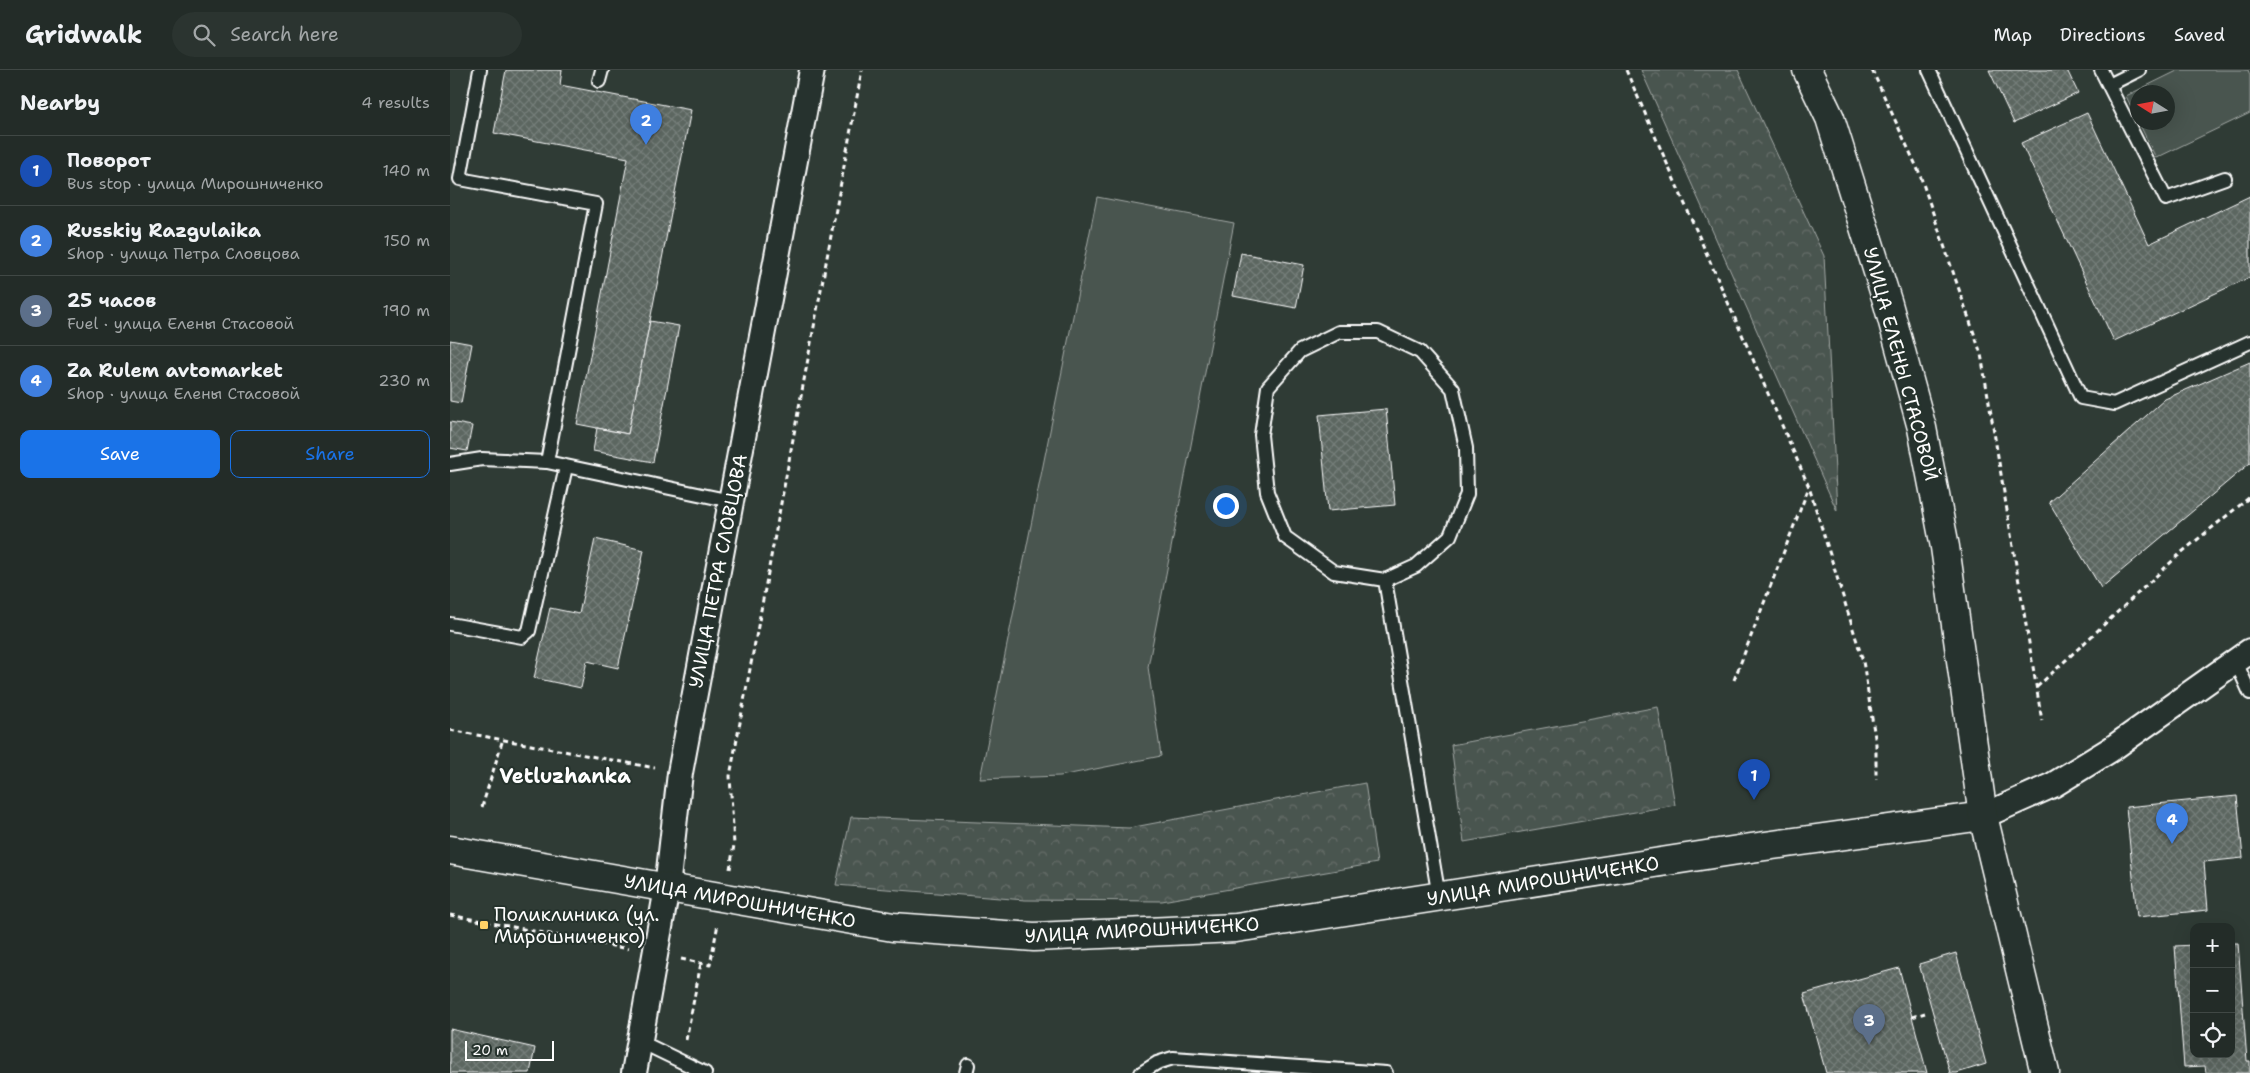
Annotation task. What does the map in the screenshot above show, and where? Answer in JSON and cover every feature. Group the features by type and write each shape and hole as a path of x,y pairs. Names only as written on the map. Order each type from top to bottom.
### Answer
{"street":[{"name":"УЛИЦА ПЕТРА СЛОВЦОВА","path":"634,1073 667,888 680,773 812,70"},
{"name":"УЛИЦА ЕЛЕНЫ СТАСОВОЙ","path":"1808,70 1830,118 1888,304 1922,428 1945,547 1983,816 2045,1073"},
{"path":"1983,816 2053,785 2110,750 2243,657"},
{"name":"УЛИЦА МИРОШНИЧЕНКО","path":"450,850 893,927 1034,937 1236,928 1751,848 1983,816"}],"lane":[{"path":"480,70 460,179 596,204 547,462"},
{"path":"1929,70 2081,398 2114,404 2250,342"},
{"path":"2101,70 2166,199 2225,178"},
{"path":"2109,85 2139,70"},
{"path":"1339,332 1378,332 1420,352 1453,389 1466,448 1468,494 1450,536 1416,566 1385,580 1334,572 1285,537 1267,492 1261,435 1268,387 1300,351 1339,332"},
{"path":"450,464 482,459 547,462 731,501"},
{"path":"450,624 522,637 529,631 566,467"},
{"path":"1385,580 1439,897"},
{"path":"2243,657 2250,693"},
{"path":"641,1042 705,1073"},
{"path":"1141,1073 1157,1063 1173,1058 1386,1073"}],"path":[{"path":"730,776 862,70"},
{"path":"1626,70 1809,487 1863,661 1876,744 1876,779"},
{"path":"1872,70 1919,172 1981,354 2042,721"},
{"path":"1734,680 1809,487"},
{"path":"2037,687 2182,552 2250,497"},
{"path":"450,730 680,773"},
{"path":"482,807 503,739"},
{"path":"681,1062 701,963"},
{"path":"1912,1017 1925,1013"}],"green space":[{"path":"1641,70 1738,70 1824,256 1837,511"},
{"path":"2179,70 2248,70 2250,75 2250,113 2156,158 2142,130 2175,130 2175,85 2148,85"},
{"path":"2130,94 2130,104 2126,96"},
{"path":"1097,197 1234,223 1148,667 1161,756 1060,776 980,779"},
{"path":"1658,707 1675,805 1464,842 1451,745"},
{"path":"1365,783 1377,863 1162,901 1025,900 836,885 851,817 1129,828"}],"building":[{"path":"506,70 562,70 560,85 691,110 628,434 577,424 628,158 494,133"},
{"path":"1989,70 2067,70 2078,93 2014,123"},
{"path":"2087,113 2149,244 2250,196 2250,277 2114,341 2021,143"},
{"path":"1241,253 1304,265 1296,308 1233,296"},
{"path":"650,321 679,326 653,462 593,451 597,428 628,434"},
{"path":"450,340 472,344 461,403 450,401"},
{"path":"2250,362 2250,463 2101,588 2049,502 2165,399"},
{"path":"1386,409 1395,505 1328,511 1319,415"},
{"path":"450,422 472,426 467,451 450,448"},
{"path":"595,539 644,550 618,668 587,661 581,688 534,678 550,608 579,614"},
{"path":"2237,796 2243,858 2204,862 2208,910 2137,917 2126,807"},
{"path":"2235,943 2238,943 2247,1061 2250,1061 2250,1073 2206,1073 2205,1066 2184,1067 2175,946 2190,945 2190,1058 2235,1058"},
{"path":"1956,953 1986,1064 1957,1073 1950,1073 1919,964"},
{"path":"1899,968 1927,1073 1826,1073 1804,994"},
{"path":"450,1029 535,1048 530,1073 450,1073"}],"place":[{"name":"Russkiy Razgulaika","path":"646,145"},
{"name":"Поворот","path":"1754,800"},
{"name":"Za Rulem avtomarket","path":"2172,844"},
{"name":"Поликлиника (ул. Мирошниченко)","path":"484,925"},
{"name":"25 часов","path":"1869,1045"}],"district":[{"name":"Vetluzhanka","path":"565,776"}]}
